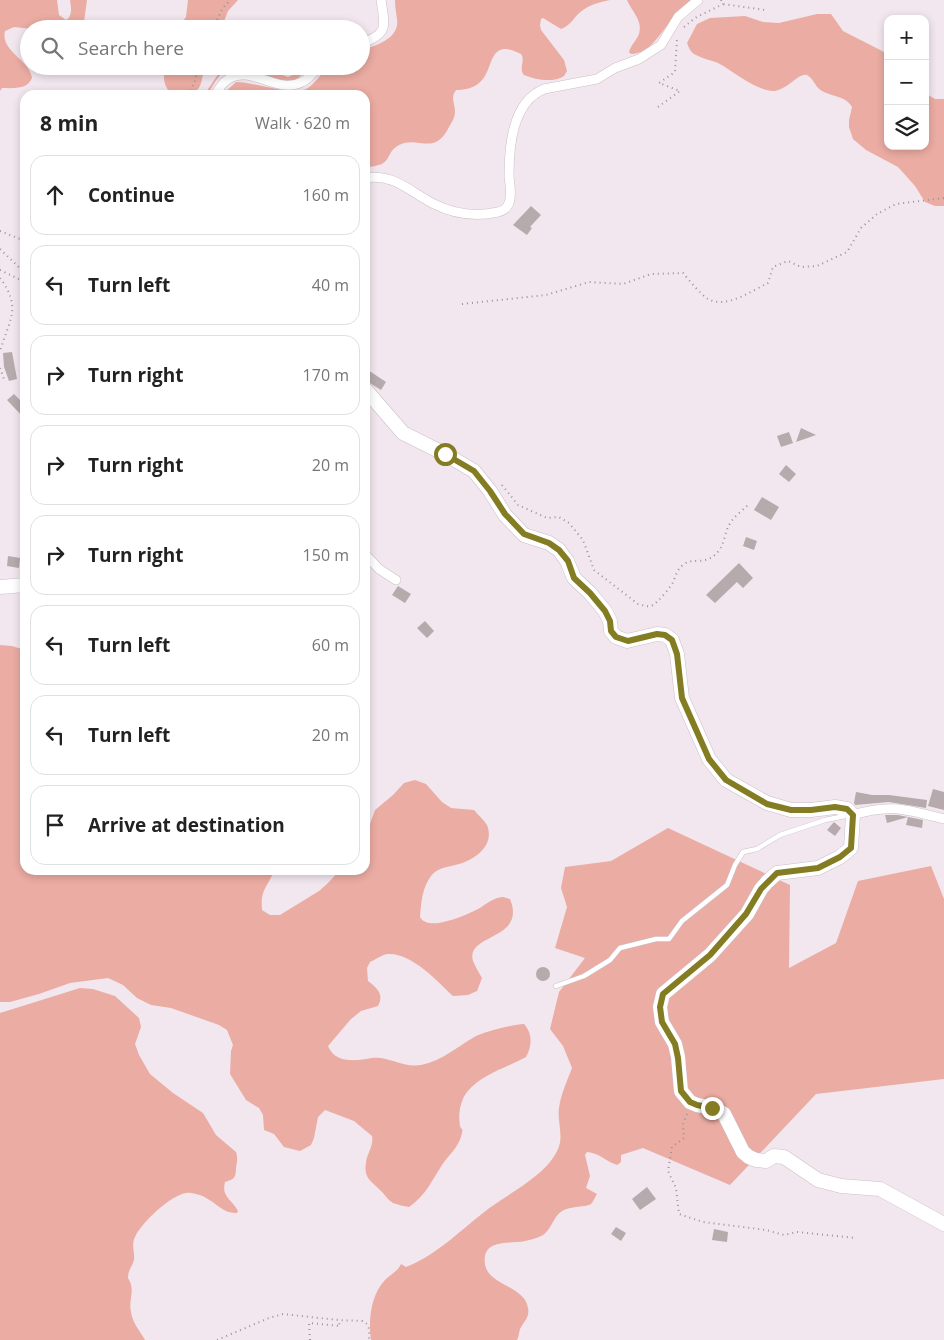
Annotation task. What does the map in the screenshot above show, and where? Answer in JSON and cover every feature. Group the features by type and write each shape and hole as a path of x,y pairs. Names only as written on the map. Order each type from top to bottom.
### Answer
{"main road":[{"path":"370,395 402,434 445,454 474,471 505,514 524,534 549,543 559,550 568,561 574,578 605,611 610,621 611,631 616,637 628,641 657,634 665,635 672,640 677,654 682,698 709,759 726,780 767,804 791,810 835,807 847,809 853,815 851,848 840,857 818,868 777,873 761,889 746,914 710,955 663,994 660,1007 662,1022 675,1044 681,1091 690,1102 712,1108 724,1114 743,1152 749,1157 766,1161 774,1156 784,1157 818,1180 841,1186 880,1189 944,1224"},
{"path":"0,587 20,585"}],"street":[{"path":"370,40 378,37 384,26 381,0"},
{"path":"370,178 379,177 393,180 434,204 456,212 476,214 503,210 509,204 510,197 509,162 513,134 520,113 530,98 544,89 597,79 615,68 639,59 661,45 678,17 698,0"},
{"path":"218,90 224,82 233,76 250,76 269,82 291,85 304,82 311,75"},
{"path":"370,559 379,569 396,580"},
{"path":"853,815 870,809 888,807 913,810 944,819"}],"lane":[{"path":"556,986 584,976 610,960 620,948 656,939 670,939 682,920 727,885 735,865 743,852 757,849 780,835 825,820 853,815"}],"path":[{"path":"217,20 222,9 230,0"},
{"path":"720,0 723,4"},
{"path":"658,107 680,91 659,83 675,72 677,39 684,26 695,18 723,4 765,10"},
{"path":"190,90 196,75"},
{"path":"462,304 546,295 589,282 623,284 651,274 682,273 708,299 723,302 734,299 768,283 773,267 788,261 801,267 816,266 847,252 861,228 877,214 896,204 944,198"},
{"path":"0,232 20,239"},
{"path":"0,249 20,267"},
{"path":"0,270 20,280"},
{"path":"0,278 13,303 10,324 0,352"},
{"path":"0,368 5,382"},
{"path":"499,482 518,505 547,518 560,518 569,523 583,540 594,570 638,604 646,607 653,605 664,594 673,583 684,563 692,560 700,562 713,557 720,549 728,526 749,504"},
{"path":"690,1102 687,1118 683,1124 684,1138 672,1147 668,1171 676,1188 680,1214 703,1222 766,1230 784,1235 797,1232 856,1238"},
{"path":"217,1340 283,1314 366,1322 369,1326 369,1340"},
{"path":"310,1340 309,1323 340,1326 338,1320"}],"shaded area":[{"path":"0,0 57,0 59,15 66,20 20,20 20,28 14,27 5,31 7,44 20,60 20,75 31,75 32,78 27,85 15,88 2,88 0,91"},
{"path":"70,0 87,0 84,20 66,20 71,14"},
{"path":"188,0 238,0 228,11 224,20 184,20 186,17"},
{"path":"395,0 610,0 586,8 567,26 561,29 543,18 541,19 541,30 564,60 567,71 564,76 555,80 544,80 524,75 522,72 523,59 521,54 508,49 499,51 494,55 479,84 470,88 456,90 453,98 454,116 443,136 438,141 426,144 413,142 399,145 394,148 385,162 370,166 370,90 302,90 312,85 321,75 370,75 370,47 391,37 395,32 397,19"},
{"path":"627,0 691,0 649,47 644,51 631,54 629,52 639,34 640,24"},
{"path":"817,14 831,14 843,31 884,52 884,150 929,150 929,95 935,99 944,99 944,206 935,206 925,202 915,186 898,167 866,150 853,139 849,127 852,107 843,99 822,91 807,75 800,76 778,90 766,90 752,84 718,63 694,54 687,43 697,24 710,18 745,16 763,22 779,23"},
{"path":"164,75 202,75 198,90 168,90 164,81"},
{"path":"218,75 221,75 210,90 207,90"},
{"path":"262,75 282,75 288,77 301,75 289,82 271,79"},
{"path":"236,82 282,90 227,90"},
{"path":"0,645 20,648 20,875 272,875 263,892 262,910 270,915 280,915 319,891 335,875 370,875 370,824 375,810 404,783 415,780 426,784 442,802 451,808 474,810 486,823 489,832 486,845 472,859 440,869 431,876 424,891 420,917 430,923 446,921 474,911 499,897 510,899 513,913 510,922 504,930 478,945 473,952 473,961 482,978 477,991 468,995 453,996 424,969 406,958 388,954 370,962 367,968 368,981 379,992 380,1002 378,1006 361,1011 351,1019 328,1046 336,1056 347,1060 378,1058 408,1065 421,1065 443,1057 485,1032 524,1024 529,1032 530,1044 526,1057 480,1080 467,1092 459,1113 459,1122 462,1130 459,1143 424,1193 409,1207 391,1202 367,1177 365,1168 372,1136 354,1121 325,1110 318,1117 311,1145 300,1151 284,1147 274,1134 264,1130 263,1115 259,1108 246,1100 230,1074 233,1045 227,1030 219,1025 171,1008 151,1005 137,998 123,985 108,978 70,983 10,1002 0,1002"},
{"path":"668,828 790,885 789,968 836,943 858,881 931,866 944,899 944,1079 816,1094 730,1185 643,1148 621,1155 621,1162 617,1165 587,1152 585,1155 590,1176 586,1188 597,1194 591,1204 562,1211 546,1233 541,1236 525,1241 496,1245 487,1251 485,1256 485,1266 489,1273 525,1300 528,1308 527,1317 520,1329 517,1340 371,1340 372,1308 376,1293 385,1280 401,1264 406,1267 437,1250 492,1206 535,1177 552,1159 558,1149 560,1144 559,1108 572,1068 563,1046 550,1029 559,992 585,958 555,948 567,907 561,888 565,867 611,861"},
{"path":"80,988 93,989 115,996 139,1018 141,1027 135,1044 150,1074 173,1093 203,1113 216,1135 236,1152 235,1176 225,1182 224,1191 238,1211 237,1213 228,1212 203,1196 184,1193 159,1209 138,1231 133,1246 134,1260 128,1278 132,1291 130,1307 132,1316 145,1340 0,1340 0,1013"}],"building":[{"path":"531,206 541,215 530,227 532,228 527,235 513,225"},
{"path":"12,352 17,379 9,381 4,367 3,353"},
{"path":"370,371 386,382 381,390 370,383"},
{"path":"14,394 20,400 20,414 7,400"},
{"path":"801,428 816,435 796,442"},
{"path":"789,432 793,443 781,447 777,436"},
{"path":"786,465 796,474 789,482 779,474"},
{"path":"762,497 779,507 771,520 754,510"},
{"path":"746,537 757,541 754,550 743,546"},
{"path":"8,556 20,558 19,568 7,566"},
{"path":"739,563 753,578 743,588 737,582 715,603 706,595"},
{"path":"398,586 411,594 405,603 392,595"},
{"path":"425,621 434,631 427,638 417,628"},
{"path":"933,789 944,792 944,810 928,806"},
{"path":"856,792 927,800 926,808 889,802 855,805"},
{"path":"885,815 898,815 908,817 887,823"},
{"path":"908,817 923,820 922,828 906,825"},
{"path":"834,822 841,828 835,836 827,830"},
{"path":"543,967 548,969 550,974 548,979 543,981 538,979 536,974 538,969"},
{"path":"647,1187 656,1199 640,1210 632,1199"},
{"path":"616,1227 626,1233 621,1241 611,1234"},
{"path":"714,1229 728,1232 727,1242 712,1240"}],"route":[{"path":"445,454 474,471 505,514 524,534 549,543 559,550 568,561 574,578 605,611 610,621 611,631 616,637 628,641 657,634 665,635 672,640 677,654 682,698 709,759 726,780 767,804 791,810 835,807 847,809 853,815 851,848 840,857 818,868 777,873 761,889 746,914 710,955 691,973 663,994 660,1007 662,1022 675,1044 681,1074 681,1091 690,1102 712,1108"}]}
